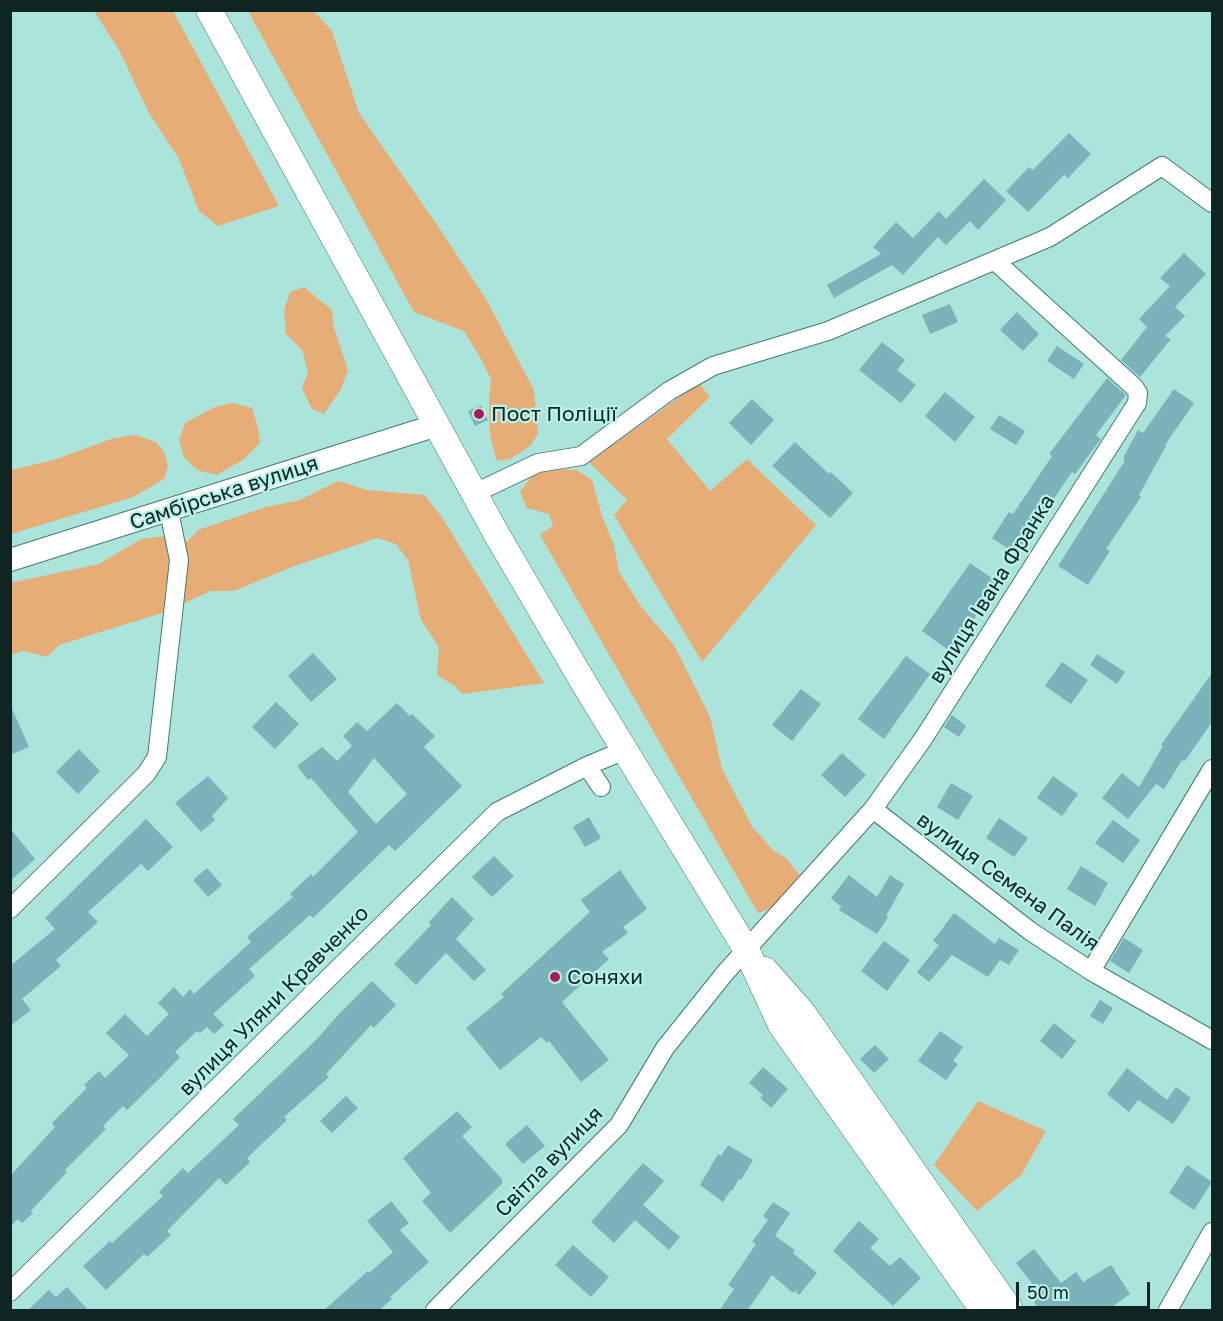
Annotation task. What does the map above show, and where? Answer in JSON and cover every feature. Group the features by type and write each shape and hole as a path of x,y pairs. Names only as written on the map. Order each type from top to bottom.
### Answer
{"highway":[{"path":"208,10 509,555 746,949 781,1025 983,1311"},
{"path":"746,949 802,1012 1010,1311"}],"main road":[{"name":"Самбірська вулиця","path":"10,560 437,425"}],"street":[{"path":"475,493 538,463 581,456 669,391 713,366 828,332 1050,237 1162,166 1212,203"},
{"name":"вулиця Івана Франка","path":"746,949 873,810 923,739 1137,403 1138,393 1134,387 995,261"},
{"path":"10,909 146,774 157,758 179,560 169,511"},
{"name":"вулиця Уляни Кравченко","path":"10,1292 497,812 586,766 625,750"},
{"path":"586,766 601,788"},
{"path":"1091,971 1212,769"},
{"name":"вулиця Семена Палія","path":"873,810 1030,931 1091,971 1212,1040"},
{"name":"Світла вулиця","path":"435,1311 619,1125 664,1048 746,949"},
{"path":"1168,1311 1212,1232"}],"shaded area":[{"path":"94,11 173,11 279,206 218,226 199,211 179,159 149,113 120,52"},
{"path":"248,11 314,11 332,31 359,113 487,301 534,390 538,434 529,447 510,459 497,461 490,436 491,379 480,357 464,331 414,312"},
{"path":"304,287 332,310 334,328 348,370 341,389 324,414 312,409 302,388 308,372 302,350 286,334 284,311 290,292"},
{"path":"699,383 710,397 667,439 710,491 747,459 816,525 702,662 614,515 627,500 589,462"},
{"path":"233,403 252,408 260,443 244,459 217,475 197,470 184,457 179,440 185,423 215,407"},
{"path":"134,435 156,442 164,452 168,466 164,479 133,497 11,534 11,470 54,460 111,439"},
{"path":"538,468 577,470 592,480 602,516 614,545 619,572 640,605 675,647 710,717 722,769 753,828 774,851 786,858 801,877 798,898 758,913 540,535 553,525 549,514 527,508 520,492"},
{"path":"338,481 367,490 425,495 443,519 544,683 462,694 456,687 437,675 439,647 421,620 408,560 396,544 377,538 292,567 234,591 211,591 165,612 59,645 47,657 24,651 11,655 10,583 99,564 141,539 165,536 188,541 198,530 266,507 300,500"},
{"path":"978,1101 1046,1131 1021,1175 977,1211 934,1165"}],"building":[{"path":"1069,133 1091,154 1068,178 1064,175 1028,212 1006,191 1029,167 1033,170"},
{"path":"984,179 1006,200 978,230 970,221 946,245 938,237 903,275 892,265 834,298 827,285 881,254 873,247 896,222 913,238 939,211 946,219"},
{"path":"1184,253 1206,274 1175,307 1185,316 1165,336 1171,339 1140,377 1121,360 1147,327 1139,319 1170,286 1160,278"},
{"path":"950,304 958,322 930,334 922,315"},
{"path":"1017,312 1039,334 1023,351 1000,330"},
{"path":"882,342 905,360 897,370 916,385 901,403 859,370"},
{"path":"1057,346 1084,364 1074,379 1047,361"},
{"path":"1107,378 1126,395 1096,435 1101,439 1075,474 1072,472 1016,554 992,538 1009,512 1013,514 1052,456 1049,454"},
{"path":"1174,389 1194,403 1165,445 1139,495 1141,497 1106,549 1110,551 1088,585 1058,566 1124,462 1124,456 1138,430 1143,433"},
{"path":"945,392 975,417 955,442 925,416"},
{"path":"752,399 774,420 751,445 729,423"},
{"path":"481,405 488,420 475,426 468,411"},
{"path":"999,415 1025,431 1016,445 990,429"},
{"path":"795,442 853,493 830,518 772,466"},
{"path":"970,563 999,583 951,652 922,631"},
{"path":"313,653 337,679 311,702 288,676"},
{"path":"1097,654 1125,672 1117,684 1090,665"},
{"path":"906,656 930,674 884,739 858,719"},
{"path":"1062,662 1088,680 1071,704 1045,686"},
{"path":"1212,673 1212,722 1185,761 1182,760 1164,789 1156,784 1128,819 1102,798 1122,773 1139,787 1163,746 1161,745"},
{"path":"801,689 821,704 792,741 772,725"},
{"path":"276,702 299,724 275,749 252,727"},
{"path":"397,703 435,736 424,747 462,786 395,851 389,845 313,918 310,915 249,969 255,976 213,1014 224,1025 214,1034 207,1027 200,1033 197,1031 175,1052 180,1057 160,1078 127,1110 123,1106 103,1126 106,1129 65,1170 67,1172 31,1211 33,1213 22,1223 18,1219 10,1227 10,1176 55,1127 52,1123 87,1088 84,1085 99,1071 105,1078 129,1055 106,1033 125,1014 147,1036 169,1014 158,1003 174,987 183,997 190,989 194,994 251,942 247,937 293,897 290,894 311,874 313,877 358,832 311,778 308,780 297,766 322,747 337,761 352,746 343,736 357,722 367,731","holes":["374,758 407,794 376,824 348,792"]},
{"path":"10,704 29,747 10,755"},
{"path":"952,715 966,726 959,737 944,727"},
{"path":"79,749 100,771 78,794 56,772"},
{"path":"842,753 866,775 845,797 821,775"},
{"path":"208,776 228,798 212,816 215,820 201,832 175,803"},
{"path":"1053,776 1078,794 1062,816 1037,798"},
{"path":"951,783 973,796 958,820 937,807"},
{"path":"589,817 601,838 585,847 573,827"},
{"path":"999,818 1028,838 1014,857 986,838"},
{"path":"146,819 173,847 148,871 141,864 88,912 98,922 56,960 61,966 22,999 31,1010 10,1026 10,966 55,929 45,918"},
{"path":"1113,820 1140,840 1123,863 1095,843"},
{"path":"10,828 35,859 10,881"},
{"path":"494,856 514,876 492,897 472,877"},
{"path":"1081,866 1108,883 1095,906 1067,889"},
{"path":"207,868 222,885 208,897 193,880"},
{"path":"620,870 647,909 623,927 628,933 602,952 609,959 562,1002 609,1060 581,1082 549,1041 547,1043 541,1037 500,1070 466,1028 504,997 501,994 590,912 581,900"},
{"path":"849,875 877,897 890,875 904,884 877,934 839,910 841,907 831,898"},
{"path":"452,897 474,919 456,939 486,970 474,981 446,953 416,985 394,964 431,925 429,922"},
{"path":"954,913 995,944 999,938 1019,950 1009,965 1000,960 988,977 952,955 929,982 917,972 939,945 933,941"},
{"path":"1124,938 1143,950 1129,973 1110,961"},
{"path":"884,941 910,960 887,991 861,971"},
{"path":"372,981 396,1005 374,1028 371,1025 326,1074 329,1077 284,1117 287,1120 247,1158 250,1162 226,1185 219,1178 167,1231 171,1235 147,1257 144,1254 106,1290 83,1266 163,1196 159,1192 183,1168 188,1173 239,1125 233,1119 316,1040"},
{"path":"1100,1000 1113,1008 1103,1024 1090,1016"},
{"path":"1054,1023 1076,1041 1062,1059 1040,1041"},
{"path":"940,1031 963,1047 953,1061 958,1064 946,1080 918,1061"},
{"path":"875,1045 889,1059 874,1073 860,1059"},
{"path":"763,1067 788,1089 771,1108 760,1098 763,1095 749,1083"},
{"path":"1127,1068 1167,1100 1176,1087 1191,1098 1173,1124 1138,1100 1129,1112 1107,1094"},
{"path":"346,1096 358,1108 332,1133 320,1121"},
{"path":"457,1111 472,1127 462,1136 502,1179 502,1184 450,1233 422,1201 431,1193 403,1158"},
{"path":"527,1125 545,1146 523,1164 505,1144"},
{"path":"728,1145 753,1160 741,1180 739,1179 723,1202 700,1185 718,1154 721,1156"},
{"path":"643,1163 664,1181 643,1205 680,1237 669,1250 635,1220 614,1243 591,1222"},
{"path":"1187,1165 1212,1182 1194,1210 1169,1193"},
{"path":"391,1201 409,1223 400,1230 429,1262 378,1311 323,1311 393,1252 367,1221"},
{"path":"773,1202 790,1213 775,1236 795,1250 793,1253 817,1273 799,1295 795,1291 793,1293 772,1275 747,1311 719,1311 734,1289 728,1285 756,1244 752,1242 768,1220 763,1216"},
{"path":"859,1221 879,1239 870,1248 890,1266 900,1257 921,1278 893,1306 833,1251"},
{"path":"573,1245 609,1277 591,1297 555,1265"},
{"path":"1034,1249 1061,1283 1076,1272 1083,1282 1111,1265 1130,1294 1106,1311 1040,1311 1034,1302 1042,1296 1016,1263"},
{"path":"67,1287 89,1311 27,1311 49,1290 56,1297"}],"place":[{"name":"Пост Поліції","path":"479,414"},
{"name":"Соняхи","path":"555,977"}]}
